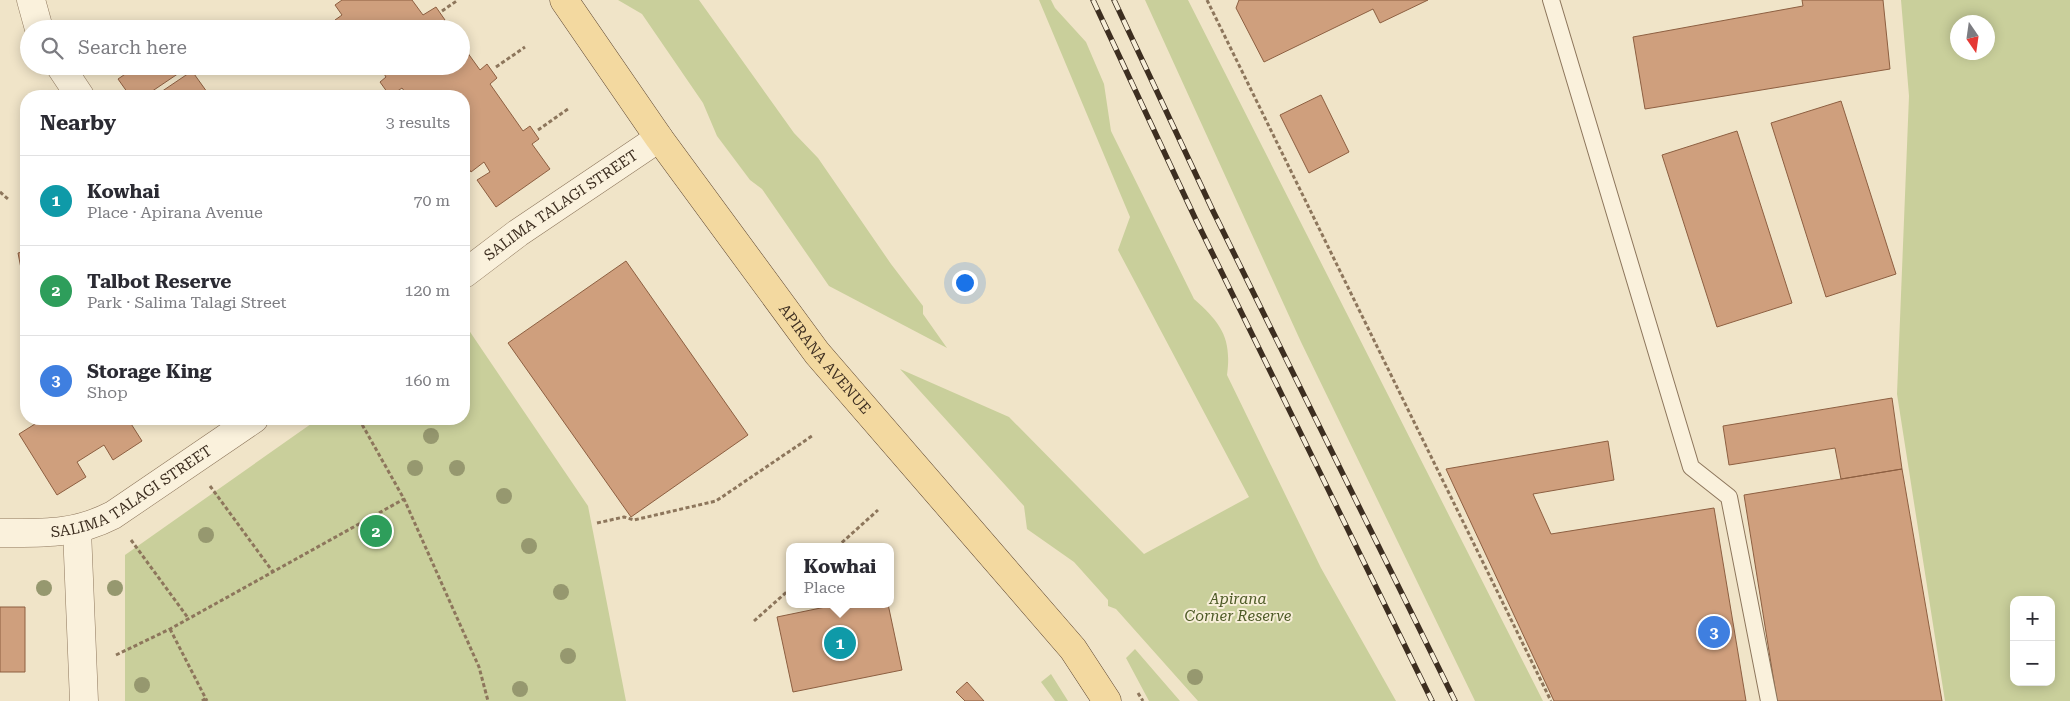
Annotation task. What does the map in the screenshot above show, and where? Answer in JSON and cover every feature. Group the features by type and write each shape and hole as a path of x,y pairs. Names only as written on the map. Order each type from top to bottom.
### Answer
{"main road":[{"name":"APIRANA AVENUE","path":"564,0 659,138 817,353 1073,649 1107,701"}],"street":[{"path":"30,0 36,20"},
{"path":"66,75 76,90"},
{"name":"SALIMA TALAGI STREET","path":"470,269 518,233 659,138"},
{"name":"SALIMA TALAGI STREET","path":"0,533 57,533 97,524 245,425"},
{"path":"76,530 84,701"}],"lane":[{"path":"1551,0 1690,467 1729,497 1769,701"}],"path":[{"path":"442,10 458,0"},
{"path":"1208,0 1551,701"},
{"path":"496,67 525,47"},
{"path":"538,130 568,109"},
{"path":"0,192 8,199"},
{"path":"362,425 404,499 479,667 488,701"},
{"path":"597,523 624,517 634,520 716,501 812,436"},
{"path":"209,485 273,572"},
{"path":"116,655 170,629 404,499"},
{"path":"841,543 878,510"},
{"path":"128,535 188,618"},
{"path":"754,621 786,593"},
{"path":"170,629 207,700 202,701"}],"green space":[{"path":"618,0 699,0 794,133 818,158 891,264 923,306 923,314 947,348 829,286 762,189 750,180 717,136 703,103 642,14"},
{"name":"Apirana Corner Reserve","path":"1039,0 1051,0 1055,8 1086,42 1104,84 1111,131 1194,299 1218,324 1222,332 1228,351 1227,375 1321,568 1396,701 1198,701 1116,609 1108,606 1108,600 1074,562 1027,529 1024,506 900,369 1009,417 1144,554 1249,497 1118,250 1130,217"},
{"path":"1145,0 1188,0 1543,701 1475,701 1301,342"},
{"path":"1901,0 2070,0 2070,701 1945,701 1897,394 1909,96"},
{"path":"470,332 588,506 626,701 125,701 125,555 309,425 470,425"},
{"path":"1135,649 1180,701 1149,701 1126,658"},
{"path":"1051,674 1068,701 1055,701 1041,682"}],"building":[{"path":"342,0 412,0 423,15 436,7 445,20 335,20 342,15 335,5"},
{"path":"1239,0 1428,0 1380,23 1373,9 1264,62 1236,8"},
{"path":"1802,0 1883,0 1890,69 1645,109 1633,37 1803,6"},
{"path":"470,56 480,70 487,64 497,78 490,84 523,131 530,126 539,139 532,144 550,169 496,207 477,180 490,172 484,162 471,172 470,170 470,90 404,90 402,88 399,90 386,90 380,82 386,77 385,75 470,75"},
{"path":"124,75 176,75 154,90 126,90 118,79"},
{"path":"186,75 195,75 206,90 164,90"},
{"path":"1321,95 1349,152 1309,173 1280,115"},
{"path":"1841,101 1896,274 1826,297 1771,123"},
{"path":"1737,131 1792,303 1717,327 1662,155"},
{"path":"626,261 748,435 631,517 508,343"},
{"path":"1892,398 1902,469 1841,479 1835,448 1729,465 1723,426"},
{"path":"33,425 132,425 142,441 113,460 104,445 77,462 86,477 57,495 19,434"},
{"path":"1608,441 1614,480 1533,494 1551,534 1714,508 1746,701 1554,701 1446,469"},
{"path":"1902,469 1942,701 1777,701 1744,495"},
{"path":"0,607 25,607 25,672 0,672"},
{"path":"821,608 889,608 902,670 793,692 777,617"},
{"path":"967,682 984,701 965,701 956,692"}],"railway":[{"path":"1093,0 1196,220 1432,701"},
{"path":"1114,0 1213,211 1455,701"}],"place":[{"name":"Talbot Reserve","path":"376,531"},
{"name":"Storage King","path":"1714,632"},
{"name":"Kowhai","path":"840,643"}]}
